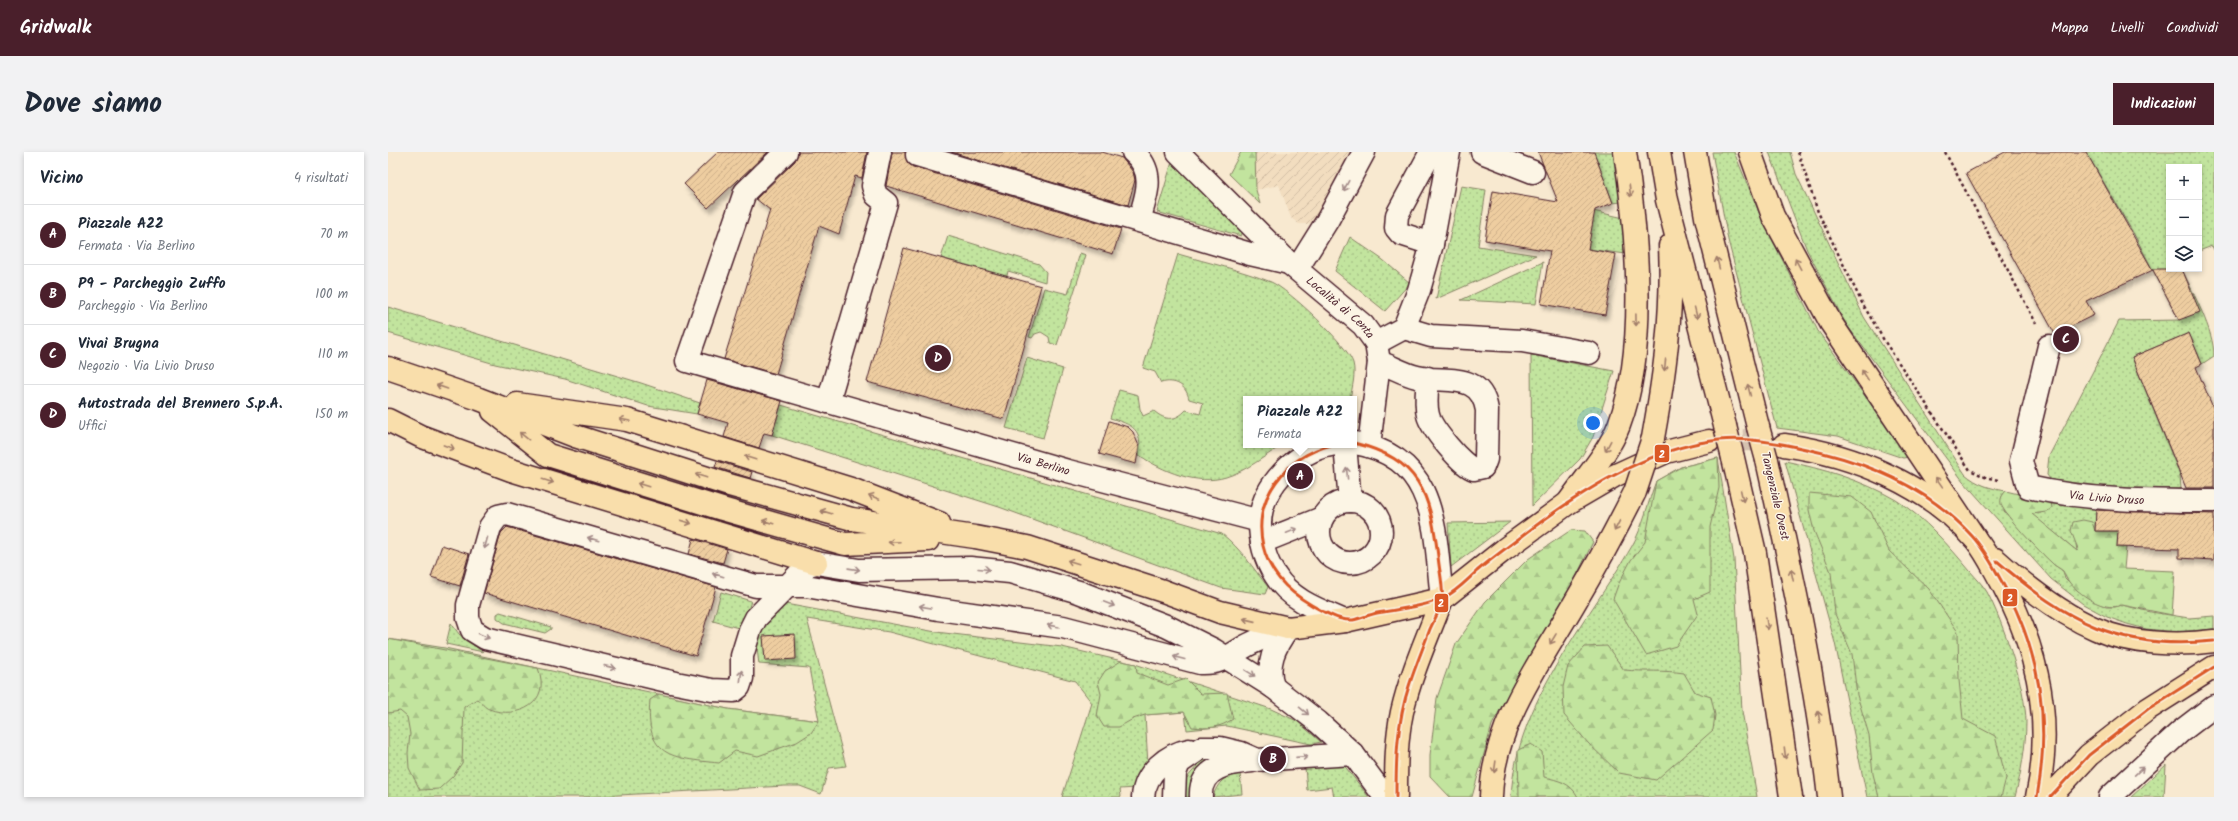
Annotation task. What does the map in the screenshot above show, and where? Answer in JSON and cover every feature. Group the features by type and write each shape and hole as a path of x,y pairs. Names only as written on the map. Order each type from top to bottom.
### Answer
{"main road":[{"path":"1568,503 1603,454 1619,426 1632,373 1637,328 1634,228 1625,152"},
{"path":"1659,152 1668,200 1733,458 1755,553 1791,797"},
{"name":"Tangenziale Ovest","path":"1695,152 1706,217 1767,460 1807,643 1821,725 1829,797"},
{"path":"1750,152 1774,216 1831,323 1979,543 2018,612 2035,661 2042,702 2044,741 2037,797"},
{"path":"1491,797 1496,760 1502,737 1515,705 1602,557 1635,492 1653,438 1664,382 1672,293 1668,200"},
{"path":"388,368 478,399 575,436 729,485 852,519 975,537 1027,547 1163,591 1220,612 1288,628 1345,620 1442,599 1505,549 1568,503 1616,475 1666,452 1709,441"},
{"path":"478,399 627,420 851,489 975,537"},
{"path":"388,420 420,436 511,470 816,563"},
{"path":"388,434 420,436"},
{"path":"1784,445 1805,448 1839,457 1889,474 1949,515 2017,578 2050,602 2096,629 2116,636 2156,642 2177,644 2214,641"},
{"path":"1396,797 1398,740 1408,687 1442,599"},
{"path":"2050,797 2089,755 2148,709 2214,666"}],"street":[{"name":"Via Berlino","path":"786,152 745,192 687,361 1068,471 1260,521"},
{"path":"828,402 886,204 876,195 873,186 880,152"},
{"path":"1133,152 1140,158 1149,181 1139,220"},
{"name":"Località di Centa","path":"1178,152 1293,266 1363,325 1378,352"},
{"name":"Località di Centa","path":"1293,266 1327,221 1364,152"},
{"path":"1431,152 1397,215 1395,222 1396,228 1402,234 1432,244"},
{"path":"1442,599 1433,521 1429,503 1420,485 1397,459 1387,452 1361,445 1378,352 1404,328 1420,290 1432,244 1449,152"},
{"path":"1487,153 1533,172"},
{"path":"917,155 1293,266"},
{"path":"1404,328 1431,336 1522,341 1589,353"},
{"path":"2028,487 2021,461 2049,346"},
{"path":"1378,352 1416,377 1428,378"},
{"path":"1321,448 1311,451 1298,458 1274,483 1260,521 1262,542 1275,575 1290,593 1308,605 1345,620"},
{"path":"1344,448 1350,501"},
{"name":"Via Livio Druso","path":"2028,487 2058,494 2112,499 2214,501"},
{"path":"1262,542 1322,518 1333,506 1350,501 1360,502 1369,506 1376,514 1380,522 1380,542 1375,551 1368,558 1358,562 1348,563 1338,561 1324,548 1320,538 1322,518"},
{"path":"1288,628 1247,645 1227,658 1213,664 1200,663 1063,628 938,609 806,586 787,587 756,586 507,514 498,516 490,527 468,605 468,618 472,630 485,638 676,683 712,690 734,691 739,687 742,678 742,656 750,630 756,618 787,587 808,565 816,563 859,570 970,568 1010,572 1079,592 1166,626 1227,658 1273,687 1318,722 1353,754 1385,797"},
{"path":"1273,687 1270,674 1270,662 1276,647 1288,628"},
{"path":"2110,797 2180,732 2214,706"},
{"path":"1142,797 1147,781 1164,761 1181,752 1201,748 1220,748 1242,753 1257,760"},
{"path":"1174,797 1174,779 1179,763 1201,748"},
{"path":"1201,797 1201,790 1204,782 1217,768 1226,764 1257,760 1353,754"}],"path":[{"path":"1798,152 1818,212 1861,300 1885,342 1949,441 1970,470 1985,477 2028,487"},
{"path":"1945,152 2049,346"}],"shaded area":[{"path":"1241,152 1356,152 1318,220 1307,224 1299,224 1291,218 1279,185 1256,190 1260,204 1229,174"}],"green space":[{"path":"1241,152 1255,152 1256,190 1260,204 1229,174"},
{"path":"1594,152 1614,152 1621,202 1613,203"},
{"path":"1712,152 1734,152 1761,217 1818,331 1909,457 1903,458 1838,436 1777,428 1728,240"},
{"path":"1769,152 1790,152 1796,174 1864,317 1965,474 1984,486 2006,491 2002,496 2004,511 2053,564 2063,571 2065,578 2077,590 2106,607 2122,605 2151,612 2189,618 2214,616 2214,629 2177,632 2146,629 2127,624 2107,617 2083,604 2051,579 1963,481 1846,324 1807,250"},
{"path":"2086,152 2214,152 2214,250 2212,246 2202,250 2202,164 2166,164 2166,272 2183,272 2207,324 2211,335 2214,356 2202,364 2189,333 2132,357 2180,475 2181,489 2114,488 2053,483 2047,475 2049,456 2119,321 2179,320 2136,238"},
{"path":"1172,162 1241,228 1243,232 1241,236 1157,212"},
{"path":"1461,186 1486,190 1478,246 1536,255 1436,299"},
{"path":"1558,203 1624,218 1626,254 1588,249"},
{"path":"948,236 1039,264 1046,272 1045,282 1008,271 1007,276 941,258"},
{"path":"1350,237 1383,260 1410,283 1385,311 1335,271"},
{"path":"1080,253 1086,255 1057,345 1050,343 1049,337 1041,332 1035,334 1032,338 1029,337 1044,288 1068,294"},
{"path":"1178,254 1248,274 1271,282 1279,287 1303,306 1329,331 1349,355 1353,363 1354,372 1350,396 1243,396 1243,448 1278,448 1241,471 1226,477 1203,480 1169,471 1139,455 1139,439 1135,429 1125,423 1110,418 1119,390 1138,395 1140,409 1143,416 1154,411 1166,418 1174,418 1186,410 1200,414 1203,403 1189,399 1188,394 1179,384 1171,382 1161,383 1155,372 1143,368"},
{"path":"1543,262 1536,304 1461,300"},
{"path":"388,307 641,383 700,403 697,414 648,406 565,379 495,364 388,333"},
{"path":"1531,355 1614,371 1593,437 1580,459 1532,506"},
{"path":"1027,358 1063,369 1043,438 1006,428"},
{"path":"781,405 1222,534 1241,552 1268,587 1265,594 1221,588 999,507 772,435"},
{"path":"1718,458 1734,559 1742,711 1757,797 1511,797 1516,762 1526,729 1539,697 1575,635 1614,576 1636,539 1656,481 1681,467"},
{"path":"1718,458 1719,488 1710,527 1710,592 1694,599 1698,614 1676,646 1646,655 1613,599 1618,585 1631,560 1645,542 1656,481 1681,467"},
{"path":"1785,461 1856,481 1883,493 1907,507 1936,533 1985,589 2000,620 2018,674 2025,708 2026,731 2024,750 2015,797 1867,797 1835,643"},
{"path":"2006,491 2051,502 2052,508 2046,512 2032,514 2077,551 2078,549 2071,531 2073,522 2083,520 2092,522 2095,531 2118,531 2117,547 2126,547 2124,569 2175,571 2172,615 2122,605 2110,607 2104,606 2092,601 2082,594 2071,584 2063,571 2039,551 2023,534 2009,516 2001,504 2003,494"},
{"path":"1809,493 1852,497 1871,512 1889,551 1929,589 1958,632 1959,680 1963,719 1995,736 2006,778 2001,797 1879,797 1873,774 1869,735 1857,695 1852,654 1835,614 1831,572 1814,531 1809,510"},
{"path":"2051,502 2096,507 2095,531 2076,544 2077,551 2031,514 2041,513"},
{"path":"1510,522 1451,567 1448,523"},
{"path":"1571,530 1585,531 1593,542 1573,583 1517,677 1492,725 1472,797 1450,797 1430,776 1430,755 1437,698 1456,644 1485,602 1528,559"},
{"path":"721,592 751,601 742,629 713,621"},
{"path":"780,603 936,632 1062,647 1135,664 1271,709 1297,721 1321,742 1311,744 1227,726 1187,730 1185,712 1145,715 1148,765 1136,788 1120,789 1121,797 1062,797 1092,703 1075,681 889,632 807,619 846,766 829,768 821,794 800,786 785,786 582,797 388,797 388,639 445,648 728,709 819,721 809,668 759,664 757,644 759,630 762,624"},
{"path":"500,612 551,627 551,629 545,633 504,623 497,618 497,614"},
{"path":"451,623 459,634 483,652 446,644"},
{"path":"388,639 538,668 541,680 540,691 530,706 521,710 500,712 484,706 477,699 464,707 462,763 453,776 439,789 420,790 409,768 408,753 410,734 407,717 400,711 388,713"},
{"path":"1607,646 1624,670 1684,673 1695,692 1711,697 1715,715 1713,730 1656,780 1619,773 1588,743 1564,715 1563,687 1568,666 1585,647"},
{"path":"1121,661 1136,664 1137,673 1168,685 1186,679 1201,694 1227,693 1233,719 1214,727 1192,727 1184,712 1145,715 1133,719 1119,727 1104,727 1097,716 1101,694 1098,682 1105,671"},
{"path":"659,694 728,709 819,721 811,733 797,742 758,756 735,751 719,763 687,759 675,756 665,751 657,744 652,733 650,700"},
{"path":"1531,744 1542,752 1544,777 1568,785 1578,797 1519,797 1518,750"},
{"path":"1206,756 1209,762 1192,797 1181,797 1185,780"},
{"path":"1343,764 1369,797 1334,797 1332,787 1307,790 1305,768 1240,773 1242,794 1213,797 1217,787 1223,780 1240,770"},
{"path":"2166,765 2164,797 2131,797"}],"building":[{"path":"718,152 768,152 708,208 684,184"},
{"path":"798,152 867,152 862,178 855,176 839,234 819,226 776,374 724,359 770,210 756,199 795,161"},
{"path":"892,152 905,152 908,163 913,167 1121,229 1113,254 886,186"},
{"path":"951,152 1102,152 1122,158 1133,172 1135,180 1128,205"},
{"path":"1538,152 1594,152 1613,203 1595,210 1588,249 1616,254 1605,315 1541,304 1550,251 1485,240 1493,191 1558,202"},
{"path":"2005,152 2086,152 2152,269 2166,269 2166,272 2183,272 2200,312 2179,320 2153,270 2086,301 2094,315 2055,334 1966,173"},
{"path":"904,248 1041,286 1004,419 867,382"},
{"path":"2189,333 2202,364 2196,367 2214,410 2214,488 2186,488 2132,357"},
{"path":"707,380 782,401 772,435 764,433 759,448 724,437 728,423 697,414"},
{"path":"1109,421 1128,427 1133,432 1139,446 1136,464 1099,454"},
{"path":"717,461 752,472 750,478 715,467"},
{"path":"2096,510 2214,514 2214,560 2179,558 2179,549 2117,547 2118,531 2095,531"},
{"path":"507,527 716,587 696,656 484,593 501,533"},
{"path":"693,539 727,549 723,563 689,554"},
{"path":"442,545 469,554 460,586 431,577"},
{"path":"795,634 796,659 765,661 763,636"}],"tunnel":[{"path":"1710,441 1750,440 1779,444"}],"transit line":[{"name":"2","path":"1323,448 1300,459 1276,482 1268,496 1263,512 1261,528 1263,546 1272,568 1286,586 1313,606 1345,620 1353,620 1377,613 1419,606 1448,596 1488,562 1542,521 1589,490 1614,475 1640,463 1666,452 1693,444 1732,439 1785,445 1844,459 1884,474 1904,484 1940,507 1972,536 1988,558 2015,608 2025,634 2039,686 2043,741 2037,797"},
{"name":"2","path":"1357,444 1376,450 1394,459 1407,469 1418,482 1431,514 1442,584 1441,605 1430,629 1414,672 1402,713 1397,755 1396,797"},
{"name":"2","path":"1997,561 2047,600 2071,615 2096,627 2122,636 2150,641 2180,643 2214,641"},
{"name":"2","path":"2050,797 2089,755 2148,709 2214,667"}],"place":[{"name":"Vivai Brugna","path":"2066,339"},
{"name":"Autostrada del Brennero S.p.A.","path":"938,358"},
{"name":"Piazzale A22","path":"1300,476"},
{"name":"P9 - Parcheggio Zuffo","path":"1273,759"}]}
